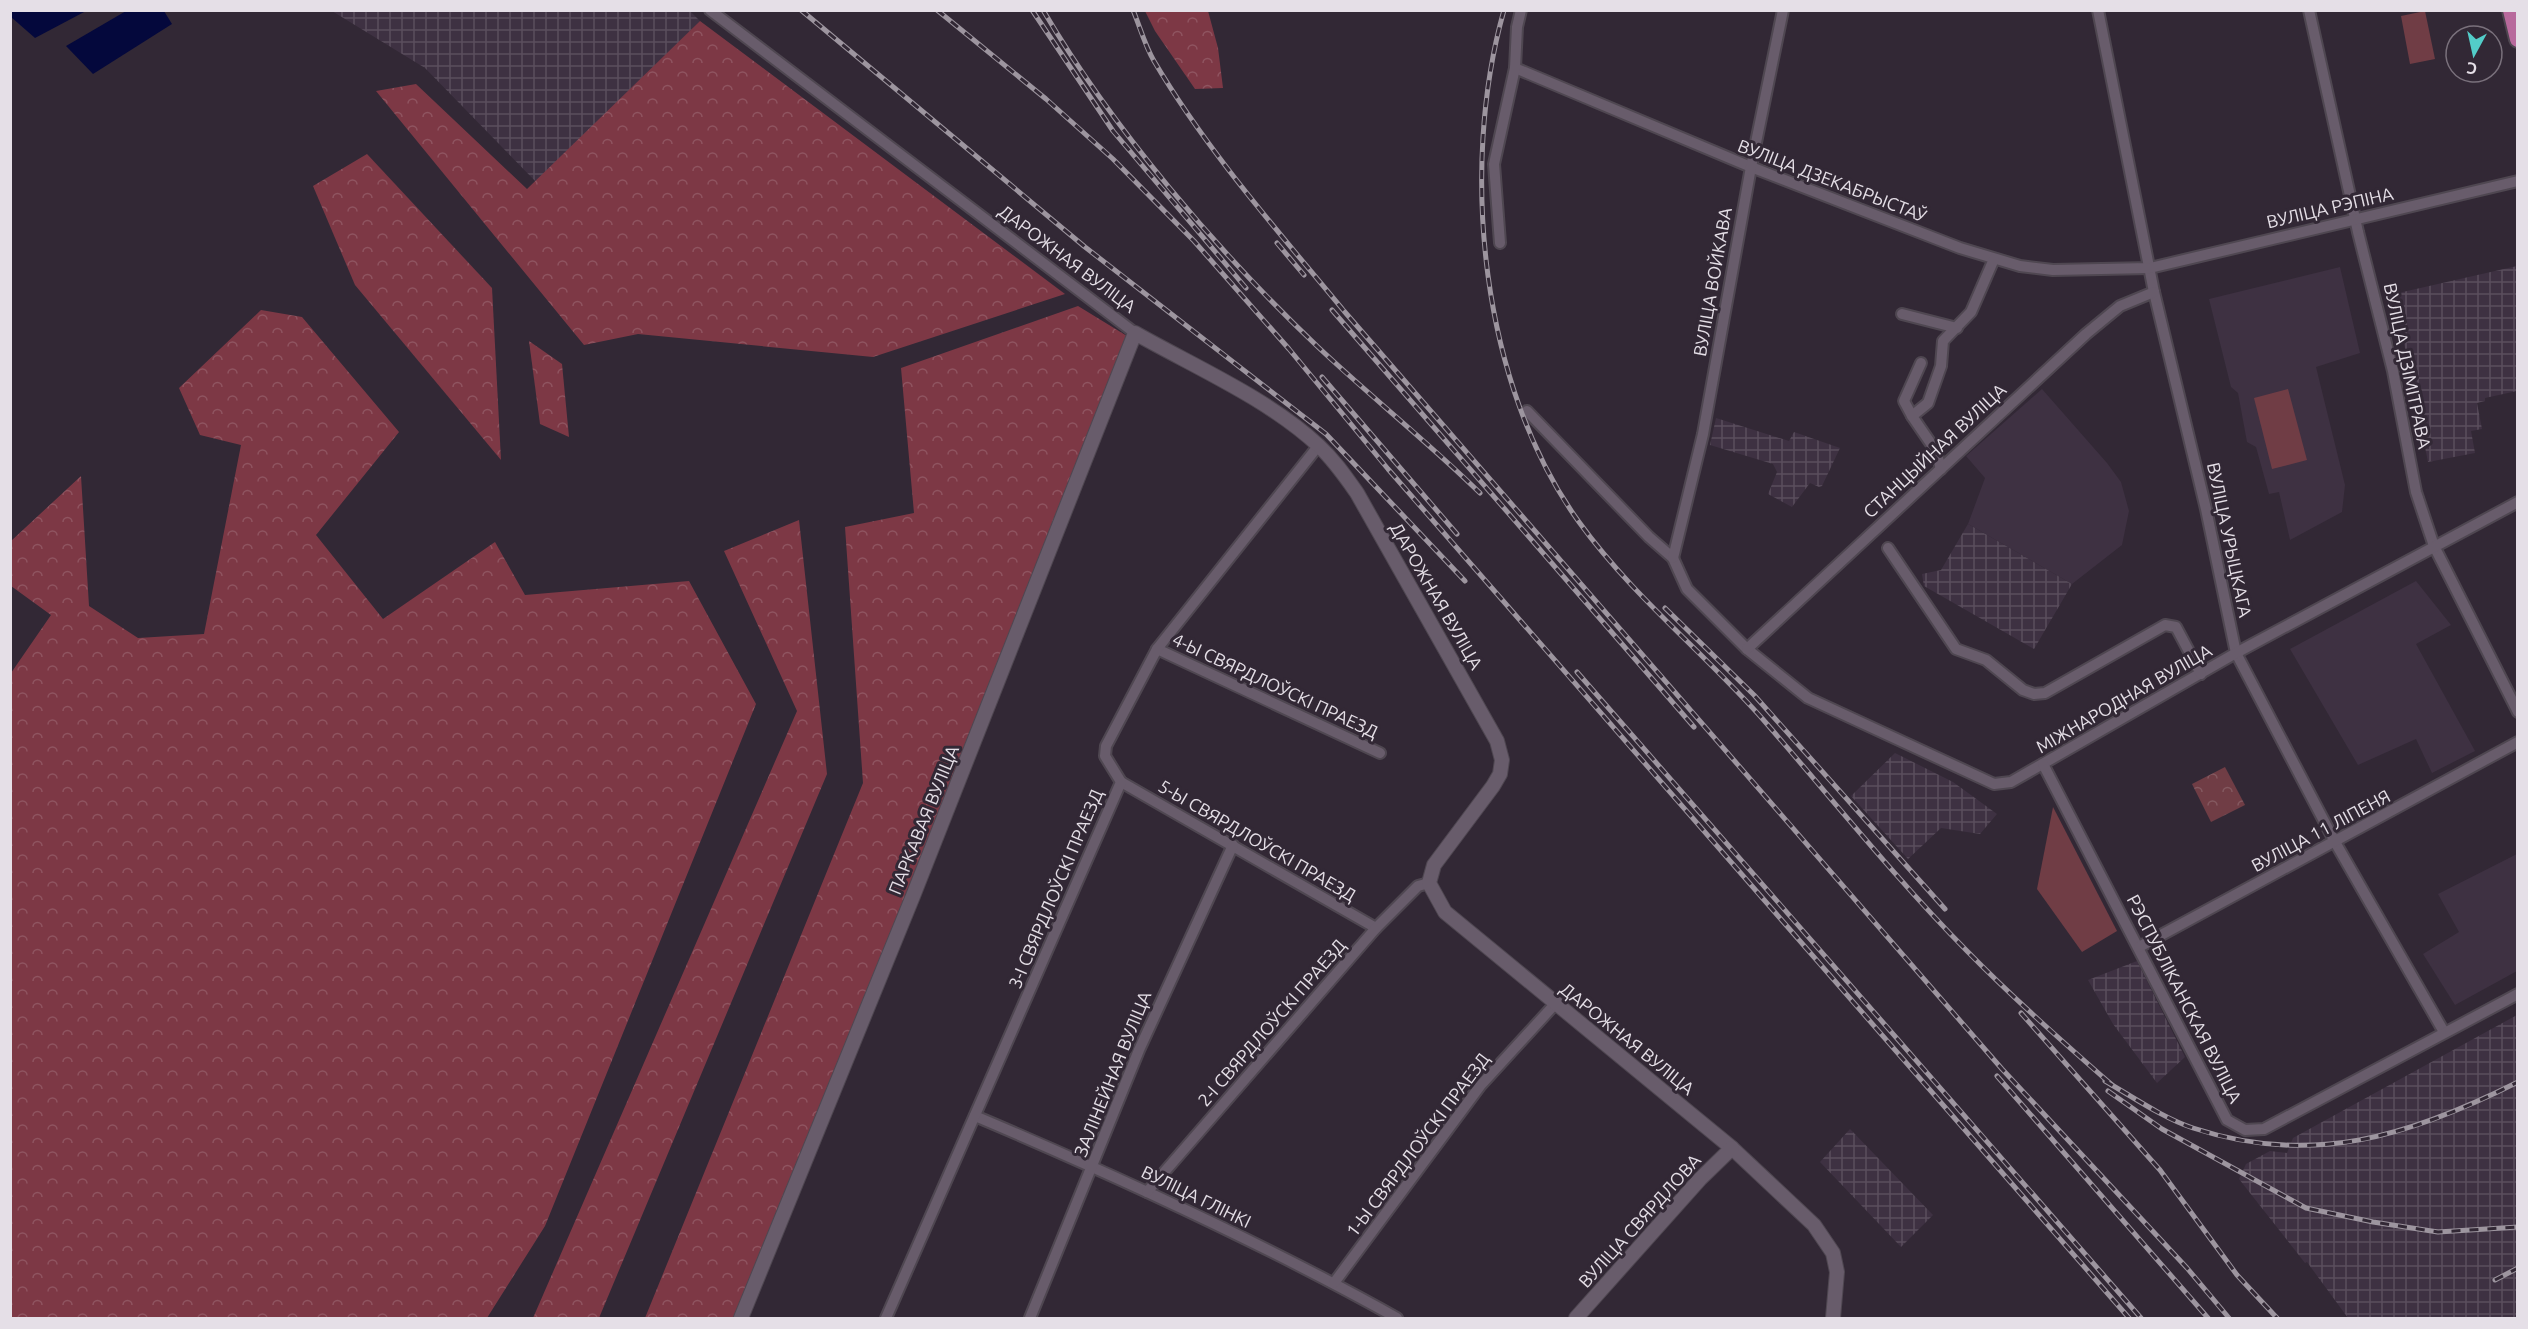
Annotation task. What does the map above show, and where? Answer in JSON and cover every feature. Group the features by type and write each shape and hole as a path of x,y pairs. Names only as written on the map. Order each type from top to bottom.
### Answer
{"main road":[{"path":"2511,10 2517,39"}],"street":[{"name":"ДАРОЖНАЯ ВУЛІЦА","path":"710,10 1135,333 1275,412 1319,445 1357,493 1497,741 1502,760 1500,774 1434,865 1429,883 1445,912 1732,1148 1814,1225 1833,1253 1837,1272 1833,1318"},
{"path":"1500,243 1494,164 1515,68 1517,27 1521,10"},
{"name":"ВУЛІЦА ВОЙКАВА","path":"1673,558 1703,434 1751,167 1783,10"},
{"name":"ВУЛІЦА УРЫЦКАГА","path":"2098,10 2154,292 2206,509 2236,653 2335,842 2444,1032"},
{"name":"ВУЛІЦА ДЗІМІТРАВА","path":"2309,10 2355,218 2393,371 2416,492 2434,546 2517,712"},
{"name":"ВУЛІЦА ДЗЕКАБРЫСТАЎ","path":"1515,68 1751,167 1994,259 2054,270 2150,268"},
{"name":"ВУЛІЦА РЭПІНА","path":"2150,268 2517,181"},
{"path":"1912,416 1928,403 1941,366 1943,342 1971,312 1994,259"},
{"name":"СТАНЦЫЙНАЯ ВУЛІЦА","path":"1747,649 2120,306 2154,292"},
{"path":"1902,314 1957,328"},
{"name":"ПАРКАВАЯ ВУЛІЦА","path":"741,1318 914,896 1135,333"},
{"path":"1921,363 1904,401 1936,451 1941,469"},
{"path":"1527,411 1649,537 1673,558"},
{"name":"3-І СВЯРДЛОЎСКІ ПРАЕЗД","path":"886,1318 1120,782 1106,756 1106,746 1157,649 1319,445"},
{"name":"МІЖНАРОДНАЯ ВУЛІЦА","path":"1673,558 1687,589 1747,649 1808,698 1994,784 2011,782 2236,653 2517,502"},
{"path":"1888,548 1956,649 1986,660 2023,690 2034,694 2045,693 2165,625 2176,627 2201,674"},
{"name":"4-Ы СВЯРДЛОЎСКІ ПРАЕЗД","path":"1157,649 1380,753"},
{"name":"ВУЛІЦА 11 ЛІПЕНЯ","path":"2139,946 2517,742"},
{"name":"РЭСПУБЛІКАНСКАЯ ВУЛІЦА","path":"2043,764 2228,1120 2245,1130 2264,1129 2517,994"},
{"name":"5-Ы СВЯРДЛОЎСКІ ПРАЕЗД","path":"1120,782 1376,928"},
{"name":"ЗАЛІНЕЙНАЯ ВУЛІЦА","path":"1030,1318 1094,1166 1139,1050 1233,845"},
{"name":"2-І СВЯРДЛОЎСКІ ПРАЕЗД","path":"1147,1192 1376,928 1418,886 1429,883"},
{"name":"1-Ы СВЯРДЛОЎСКІ ПРАЕЗД","path":"1334,1283 1479,1086 1555,1004"},
{"name":"ВУЛІЦА ГЛІНКІ","path":"975,1116 1094,1166 1334,1283 1397,1318"},
{"name":"ВУЛІЦА СВЯРДЛОВА","path":"1576,1318 1700,1179 1732,1148"}],"shaded area":[{"path":"11,10 86,11 35,38 11,17"},
{"path":"689,10 700,21 538,184 425,68 332,11"},
{"path":"126,11 164,11 172,24 93,74 66,46"},
{"path":"2517,266 2517,391 2485,398 2485,401 2477,403 2482,429 2471,431 2475,453 2428,462 2394,294"},
{"path":"2340,267 2360,353 2316,367 2345,485 2342,512 2290,540 2279,492 2269,494 2256,447 2247,442 2238,393 2231,387 2209,299"},
{"path":"2042,389 2121,482 2129,511 2122,545 2072,584 1968,524 1985,478 1966,456"},
{"path":"1716,418 1789,441 1794,432 1840,448 1822,486 1810,483 1792,507 1768,494 1777,472 1773,464 1710,445"},
{"path":"1968,524 2072,584 2034,649 1924,586 1922,574 1941,570"},
{"path":"2416,581 2451,625 2416,644 2475,751 2432,773 2416,739 2358,765 2290,649"},
{"path":"1895,753 1953,782 1997,814 1980,834 1941,828 1908,859 1851,796"},
{"path":"2517,854 2517,971 2455,1005 2423,954 2459,932 2438,894"},
{"path":"2137,961 2185,1057 2157,1083 2113,1024 2088,980"},
{"path":"2517,1015 2517,1318 2348,1318 2307,1262 2305,1263 2239,1179 2246,1164 2270,1151 2287,1153 2293,1138"},
{"path":"1850,1129 1933,1215 1901,1247 1820,1162"}],"green space":[{"path":"1145,11 1208,11 1218,48 1223,88 1195,89 1155,31"},
{"path":"2425,11 2435,59 2410,64 2401,16"},
{"path":"700,21 1065,294 873,357 638,334 584,345 376,91 416,84 527,189"},
{"path":"367,154 492,288 501,460 355,285 313,186"},
{"path":"1078,306 1127,336 874,977 734,1318 645,1318 863,783 845,527 914,513 901,368"},
{"path":"261,310 302,317 399,432 316,535 383,619 495,542 525,595 689,581 756,704 545,1226 487,1318 11,1318 11,673 51,615 11,586 11,541 81,476 89,606 138,638 204,634 241,445 200,435 179,388"},
{"path":"529,341 562,364 569,437 540,424"},
{"path":"2288,389 2307,460 2272,469 2254,398"},
{"path":"799,520 827,774 599,1318 533,1318 797,711 724,551"},
{"path":"2225,767 2245,805 2211,822 2192,784"},
{"path":"2053,807 2117,931 2082,952 2037,889"}],"railway":[{"path":"801,10 1085,247 1326,434 1465,581"},
{"path":"937,10 1046,99 1113,159 1194,241 1289,349 1388,469 2129,1318"},
{"path":"1032,10 1113,131 1246,288"},
{"path":"1043,10 1071,55 1134,144 1169,188 1243,271 1318,347 1480,493"},
{"path":"1133,10 1151,55 1197,127 1244,190 1344,311 2002,1069 2187,1268 2229,1318"},
{"path":"1504,10 1490,72 1483,138 1482,206 1488,275 1500,342 1520,407 1546,467 1579,522 1623,576 1767,724 1916,896 2002,986 2112,1085"},
{"path":"1277,243 1304,275"},
{"path":"1332,310 1694,727"},
{"path":"1322,377 1457,534"},
{"path":"1665,608 1754,695 1945,909"},
{"path":"1577,672 2141,1318"},
{"path":"2021,1013 2160,1170 2237,1275 2277,1318"},
{"path":"1997,1076 2208,1318"},
{"path":"2105,1081 2182,1124 2237,1139 2279,1145 2320,1145 2360,1140 2399,1131 2478,1101 2518,1082"},
{"path":"2108,1091 2162,1129 2306,1208 2438,1232 2518,1227"},
{"path":"2495,1280 2518,1268"}]}
